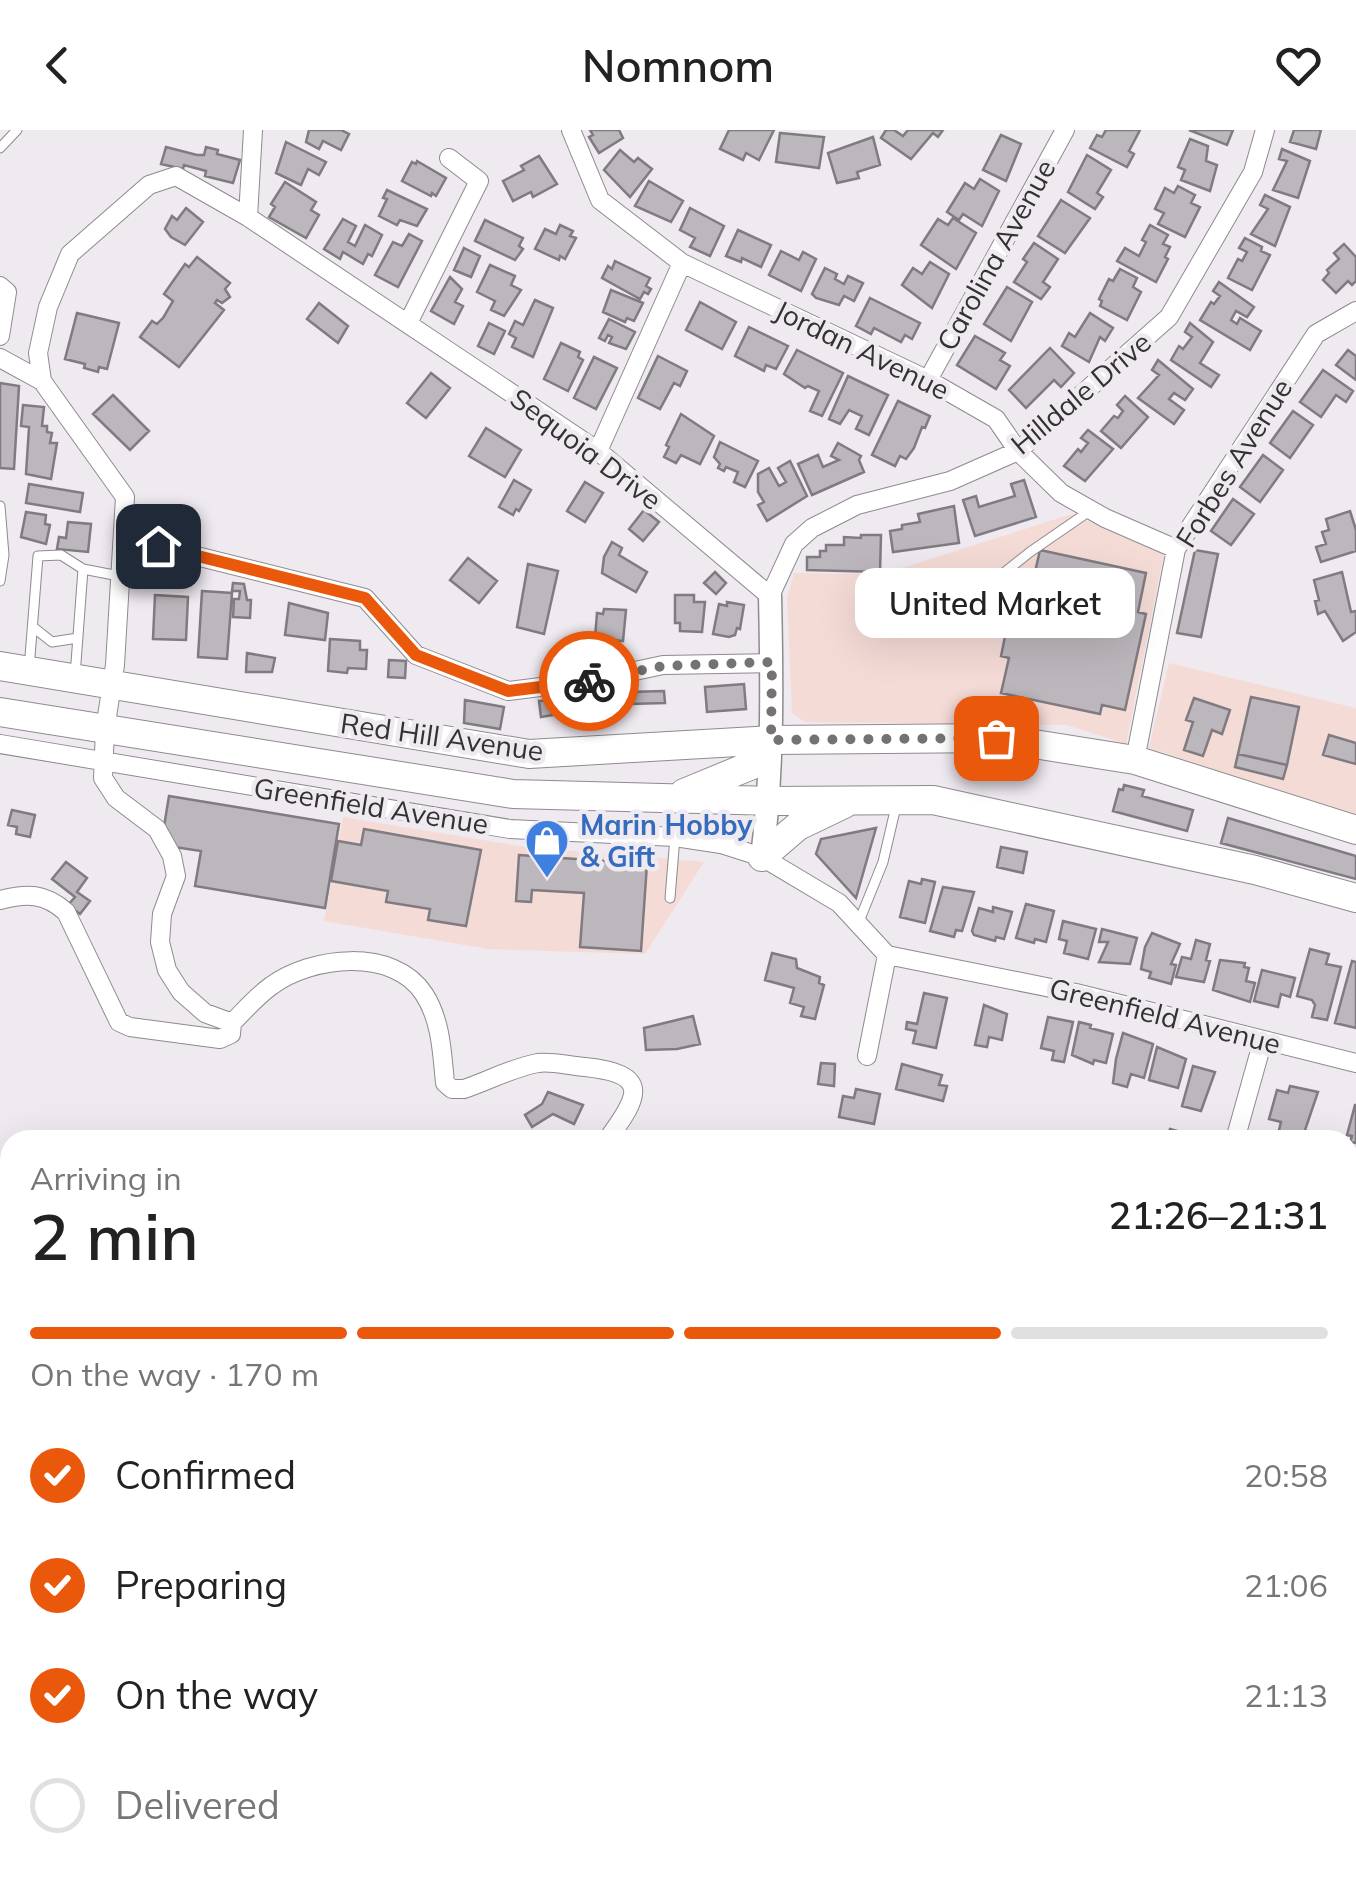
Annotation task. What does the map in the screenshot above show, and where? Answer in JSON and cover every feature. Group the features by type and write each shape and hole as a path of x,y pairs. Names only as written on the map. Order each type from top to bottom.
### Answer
{"main road":[{"name":"Red Hill Avenue","path":"0,666 529,754 771,740 996,738 1135,760 1356,830"},
{"name":"Red Hill Avenue","path":"0,712 512,794 669,800 933,800 1255,870 1356,898"},
{"path":"669,800 757,763 771,740"},
{"path":"762,857 798,826 851,800"}],"street":[{"path":"248,218 253,130"},
{"name":"Jordan Avenue","path":"571,130 600,200 682,263 928,380 996,420 1018,451 1061,492 1098,514 1176,549"},
{"name":"Carolina Avenue","path":"928,380 1065,130"},
{"name":"Hilldale Drive","path":"770,596 794,544 821,523 857,505 950,482 1018,451 1168,317 1253,172 1265,130"},
{"path":"408,322 479,181 449,158"},
{"name":"Sequoia Drive","path":"42,381 38,353 48,307 70,254 149,185 176,176 408,322 598,451 770,596"},
{"path":"598,451 682,263"},
{"path":"0,286 7,292 0,336"},
{"name":"Forbes Avenue","path":"1135,760 1176,549 1316,334 1356,311"},
{"path":"0,358 42,381 125,498 122,577 103,778 116,798 157,830 172,856 176,876 162,914 160,942 167,970 181,992 205,1013 232,1023"},
{"path":"124,538 365,598 416,655 508,691 663,666 772,662"},
{"path":"762,857 771,740 770,596"},
{"name":"Greenfield Avenue","path":"0,744 510,829 676,837 721,844 762,857 839,903 887,955 1076,993 1356,1062"},
{"path":"0,900 28,894 52,898 66,912 118,1022 130,1027 220,1039 231,1034 232,1023 272,985 290,974 358,960 402,971 424,992 436,1020 445,1083 452,1089 464,1089 540,1062 614,1070 628,1076 633,1087 630,1105 614,1130"},
{"path":"867,1056 887,955"},
{"path":"1238,1130 1263,1040"}],"lane":[{"path":"0,148 17,130"},
{"path":"0,506 4,555 0,581"},
{"path":"976,596 1030,552 1098,514"},
{"path":"29,672 38,556 61,555 82,569 122,577"},
{"path":"75,679 82,569"},
{"path":"33,627 52,642 78,638"},
{"path":"858,924 883,862 898,800"},
{"path":"670,898 676,837"}],"shaded area":[{"path":"1072,514 1164,554 1126,744 1067,725 805,722 792,713 787,598 794,573 883,574"},
{"path":"1169,663 1356,708 1356,817 1149,748"},
{"path":"343,817 525,847 704,862 645,954 488,949 324,921"}],"building":[{"path":"309,130 341,130 349,134 341,150 323,141 319,149 306,142"},
{"path":"590,130 619,130 623,138 599,153 589,137 593,135"},
{"path":"729,130 774,130 759,160 746,153 743,160 720,149"},
{"path":"886,130 903,136 908,130 943,130 938,137 933,133 911,159 881,138"},
{"path":"1106,130 1140,130 1129,151 1134,154 1127,167 1090,148 1097,135 1102,137"},
{"path":"1189,130 1233,130 1227,145"},
{"path":"1294,130 1321,130 1316,149 1290,142"},
{"path":"780,133 824,137 819,168 776,162"},
{"path":"1001,135 1021,144 1006,181 983,170"},
{"path":"873,137 880,165 857,172 859,178 837,183 828,153"},
{"path":"1190,139 1208,146 1206,161 1217,165 1210,191 1181,180 1185,170 1178,167"},
{"path":"286,142 326,162 319,175 308,169 301,185 276,173"},
{"path":"166,147 204,155 206,147 240,160 233,183 205,176 206,171 184,165 183,169 161,164"},
{"path":"1282,149 1310,161 1298,198 1273,190 1287,161 1279,159"},
{"path":"620,150 634,162 638,158 652,169 630,197 604,170"},
{"path":"1087,155 1111,170 1097,193 1103,197 1095,209 1068,192"},
{"path":"539,156 557,184 533,197 531,192 513,201 503,181"},
{"path":"417,161 446,178 436,196 402,181 412,162"},
{"path":"980,179 999,191 982,226 963,214 959,220 947,212 965,183 974,189"},
{"path":"649,181 683,201 671,222 635,206"},
{"path":"285,182 316,202 311,210 319,215 306,238 269,217 275,207 271,204"},
{"path":"1178,186 1195,195 1191,203 1200,207 1185,237 1158,224 1164,213 1155,209 1165,188 1174,193"},
{"path":"387,190 427,209 417,226 400,220 397,225 379,216"},
{"path":"1265,195 1290,207 1275,246 1251,234 1268,209 1260,205"},
{"path":"1061,200 1090,218 1065,253 1038,236"},
{"path":"186,208 203,222 185,245 165,229 172,216 177,220"},
{"path":"690,208 724,226 710,256 690,247 695,238 680,230"},
{"path":"953,218 976,233 956,269 921,245 938,219 948,225"},
{"path":"343,219 356,226 348,242 355,246 365,225 382,235 372,256 368,254 363,264 343,252 340,259 324,249"},
{"path":"485,220 523,238 519,246 523,249 515,260 475,241"},
{"path":"560,225 573,231 570,236 576,238 565,259 560,256 559,260 535,249 545,229 556,234"},
{"path":"1150,225 1168,235 1163,244 1170,247 1156,282 1117,261 1125,248 1139,256"},
{"path":"738,230 771,245 761,267 726,256"},
{"path":"409,234 422,241 398,287 375,275 393,242 402,246"},
{"path":"1245,238 1270,255 1252,290 1228,278 1238,259 1242,261 1247,252 1239,248"},
{"path":"1034,243 1058,259 1043,282 1050,287 1041,299 1014,282"},
{"path":"1344,244 1356,257 1356,281 1352,285 1348,281 1336,293 1323,280 1339,259 1334,253"},
{"path":"464,248 480,256 471,277 454,270"},
{"path":"781,251 799,260 803,252 816,259 801,291 769,275"},
{"path":"197,257 230,283 225,289 230,297 222,303 217,300 215,303 224,310 179,367 140,337 152,321 157,324 163,318 173,301 164,294 185,264 189,267"},
{"path":"615,261 650,278 648,294 644,292 640,299 602,278"},
{"path":"930,262 949,274 932,308 902,285 913,268 922,274"},
{"path":"490,265 515,276 511,285 521,290 504,316 491,310 495,301 477,292"},
{"path":"825,268 837,274 835,279 844,284 848,276 863,283 854,301 844,296 839,305 812,294"},
{"path":"1120,269 1137,278 1133,287 1141,292 1127,320 1100,306 1099,299 1109,279 1113,281"},
{"path":"450,277 462,289 455,302 463,306 454,324 431,311"},
{"path":"1219,282 1254,307 1247,317 1236,311 1231,320 1237,324 1240,318 1261,331 1250,350 1200,320 1211,302 1214,304 1220,296 1213,291"},
{"path":"1007,287 1032,302 1011,341 984,324"},
{"path":"611,290 643,303 634,321 627,318 625,322 603,312"},
{"path":"870,298 920,323 912,339 905,335 901,342 874,328 871,334 856,326"},
{"path":"535,300 553,308 533,357 512,347 516,338 509,334 515,321 523,325"},
{"path":"700,302 736,322 722,349 686,330"},
{"path":"319,303 348,326 338,343 307,319"},
{"path":"77,313 119,323 107,369 99,367 98,372 65,359"},
{"path":"1090,313 1113,328 1105,341 1100,337 1089,362 1062,346 1069,333 1075,337"},
{"path":"609,319 635,332 626,349 609,343 612,337 608,335 605,341 599,338"},
{"path":"489,323 505,331 494,354 478,346"},
{"path":"1190,323 1213,342 1200,363 1219,375 1211,387 1171,360 1179,346 1183,349 1192,337 1185,332"},
{"path":"749,327 788,346 776,369 766,365 764,371 735,356"},
{"path":"975,336 1005,353 1000,360 1010,366 996,389 957,365"},
{"path":"561,343 580,352 578,357 583,360 568,391 544,379"},
{"path":"1050,348 1074,373 1061,387 1054,380 1026,408 1009,390"},
{"path":"797,350 843,373 822,416 810,411 819,391 805,388 784,374"},
{"path":"1348,350 1356,356 1356,380 1336,365"},
{"path":"658,356 687,371 680,386 674,383 660,409 638,398"},
{"path":"594,357 617,368 596,409 574,398"},
{"path":"1158,360 1193,389 1185,400 1174,393 1169,399 1184,410 1174,424 1138,398 1159,375 1152,370"},
{"path":"1323,370 1353,391 1346,402 1336,395 1321,417 1300,402"},
{"path":"431,373 450,388 426,418 407,403"},
{"path":"848,376 888,395 869,435 856,429 862,416 849,410 840,424 829,419"},
{"path":"0,383 19,386 14,469 0,468"},
{"path":"113,395 149,431 130,450 93,414"},
{"path":"1125,396 1148,417 1121,448 1101,431 1123,411 1117,405"},
{"path":"898,401 930,416 914,448 906,459 900,456 895,466 872,455"},
{"path":"23,405 44,407 42,426 52,433 50,443 57,443 51,479 26,474 29,427 21,426"},
{"path":"1293,411 1313,425 1290,458 1270,443"},
{"path":"681,414 714,436 700,464 681,455 676,463 664,457"},
{"path":"486,428 521,450 505,477 469,456"},
{"path":"1088,430 1113,449 1085,481 1064,466 1088,443 1081,438"},
{"path":"720,442 758,461 745,487 734,482 738,472 718,468 720,464 714,457"},
{"path":"838,443 861,456 864,472 812,495 798,464 818,455 823,467 839,460 831,456"},
{"path":"1263,455 1283,470 1260,502 1240,487"},
{"path":"790,461 807,496 767,521 758,505 764,502 758,492 758,474 769,468 779,486 786,482 778,468"},
{"path":"514,480 531,490 513,515 499,507"},
{"path":"1024,480 1036,517 975,536 963,500 976,496 979,507 1015,496 1011,484"},
{"path":"585,482 603,493 585,522 567,511"},
{"path":"29,484 83,493 80,512 26,503"},
{"path":"1233,499 1254,514 1231,545 1211,531"},
{"path":"954,506 959,543 893,552 890,531 920,522 918,514"},
{"path":"644,510 659,522 643,541 629,529"},
{"path":"1350,511 1356,530 1356,551 1321,562 1316,547 1326,544 1322,532 1329,530 1326,519"},
{"path":"26,512 46,515 45,524 50,525 46,544 21,537"},
{"path":"68,522 91,524 88,552 57,549 59,537 66,538"},
{"path":"881,535 880,572 807,570 807,557 820,557 826,545 844,545 844,537"},
{"path":"612,542 622,548 619,555 647,572 636,592 602,573 604,557"},
{"path":"1040,550 1146,573 1138,612 1146,614 1125,710 1102,705 1100,714 1001,693 1009,658 1001,656 1007,627 1022,630"},
{"path":"1195,550 1218,554 1201,637 1177,633"},
{"path":"468,558 497,581 479,603 450,580"},
{"path":"528,564 558,571 544,634 517,627"},
{"path":"715,572 726,583 716,594 704,583"},
{"path":"1342,572 1351,612 1356,611 1356,632 1343,641 1325,611 1318,614 1314,580"},
{"path":"233,583 244,584 247,600 251,600 250,618 233,617 234,599 239,599 240,591 232,591"},
{"path":"202,591 232,593 227,659 198,657"},
{"path":"155,595 188,597 186,640 153,639"},
{"path":"675,595 694,595 694,602 705,602 702,632 680,631 680,623 675,623"},
{"path":"727,602 744,605 740,629 729,637 713,634 719,604 727,606"},
{"path":"289,603 328,613 325,640 285,635"},
{"path":"604,609 626,610 623,641 595,638 597,613 603,614"},
{"path":"330,639 360,641 360,650 367,650 366,669 328,671"},
{"path":"247,653 275,658 272,672 246,672"},
{"path":"389,660 406,661 405,678 388,677"},
{"path":"744,684 746,709 707,712 705,687"},
{"path":"610,691 613,711 567,719 563,699"},
{"path":"664,691 665,703 629,704 628,692"},
{"path":"1251,697 1299,707 1287,765 1238,754"},
{"path":"1194,698 1230,710 1222,734 1212,730 1203,756 1184,750 1193,722 1186,720"},
{"path":"465,700 504,707 500,729 464,723"},
{"path":"552,700 553,715 541,717 539,701"},
{"path":"1329,735 1356,743 1356,764 1323,755"},
{"path":"1238,754 1287,765 1283,779 1235,767"},
{"path":"1124,785 1144,790 1142,796 1193,810 1187,831 1113,811 1119,789 1123,790"},
{"path":"169,796 339,824 325,908 195,886 201,851 161,845"},
{"path":"12,810 35,815 30,837 16,834 17,827 8,825"},
{"path":"1228,818 1356,856 1356,879 1221,843"},
{"path":"876,828 856,898 816,854 821,839"},
{"path":"364,829 481,850 466,926 428,920 430,909 386,902 388,891 331,881 338,841 361,845"},
{"path":"1001,847 1027,852 1023,873 997,867"},
{"path":"519,855 647,864 641,951 580,947 584,893 532,890 531,902 516,901"},
{"path":"66,862 87,878 77,892 90,901 80,914 68,905 75,897 52,879"},
{"path":"922,879 935,882 925,923 900,917 909,881 921,884"},
{"path":"943,887 974,892 962,931 956,930 954,937 930,931"},
{"path":"1026,904 1054,911 1046,942 1016,938"},
{"path":"993,907 1012,912 1004,939 996,937 995,941 972,931 979,908 993,912"},
{"path":"1063,921 1096,929 1088,959 1064,953 1067,941 1059,939"},
{"path":"1102,929 1137,938 1130,964 1099,962 1108,942 1099,942"},
{"path":"1152,933 1180,944 1171,964 1176,965 1171,984 1149,978 1151,972 1141,969"},
{"path":"1196,940 1210,944 1204,982 1176,977 1182,957 1191,959"},
{"path":"1310,949 1329,954 1326,964 1341,967 1327,1020 1312,1017 1312,1000 1297,996"},
{"path":"772,953 796,959 797,968 820,977 819,983 824,985 815,1019 801,1016 804,1007 790,1003 794,988 765,980"},
{"path":"1220,960 1245,963 1244,967 1249,968 1246,981 1255,983 1250,1002 1213,990"},
{"path":"1352,961 1356,962 1356,1028 1335,1023"},
{"path":"1262,970 1295,978 1290,997 1281,994 1278,1007 1254,1001"},
{"path":"924,993 947,998 936,1048 913,1043 916,1031 906,1029 907,1022 917,1024"},
{"path":"984,1005 1007,1014 1002,1040 989,1037 987,1047 975,1045"},
{"path":"693,1016 700,1044 646,1050 644,1028"},
{"path":"1048,1017 1073,1022 1064,1062 1052,1060 1054,1051 1041,1048"},
{"path":"1079,1022 1113,1034 1106,1063 1094,1060 1093,1064 1072,1055"},
{"path":"1123,1033 1153,1044 1144,1078 1131,1074 1127,1087 1113,1083"},
{"path":"1157,1047 1186,1059 1178,1088 1149,1080"},
{"path":"821,1063 835,1064 834,1086 818,1084"},
{"path":"902,1064 942,1075 939,1085 947,1086 943,1101 896,1089"},
{"path":"1193,1066 1215,1072 1201,1111 1182,1106"},
{"path":"1290,1086 1318,1092 1305,1130 1279,1130 1281,1122 1269,1119 1277,1090 1288,1093"},
{"path":"856,1089 880,1094 874,1124 839,1117 843,1096 854,1098"},
{"path":"548,1092 583,1105 574,1124 553,1114 532,1127 525,1115 542,1104"},
{"path":"1355,1105 1356,1105 1356,1130 1348,1130"}],"way so far":[{"path":"589,681 663,666 772,662 771,740 996,738"}],"place":[{"name":"United Market","path":"996,738"},
{"name":"Marin Hobby & Gift","path":"547,879"}],"route":[{"path":"158,546 365,598 416,655 508,691 589,681"}]}
